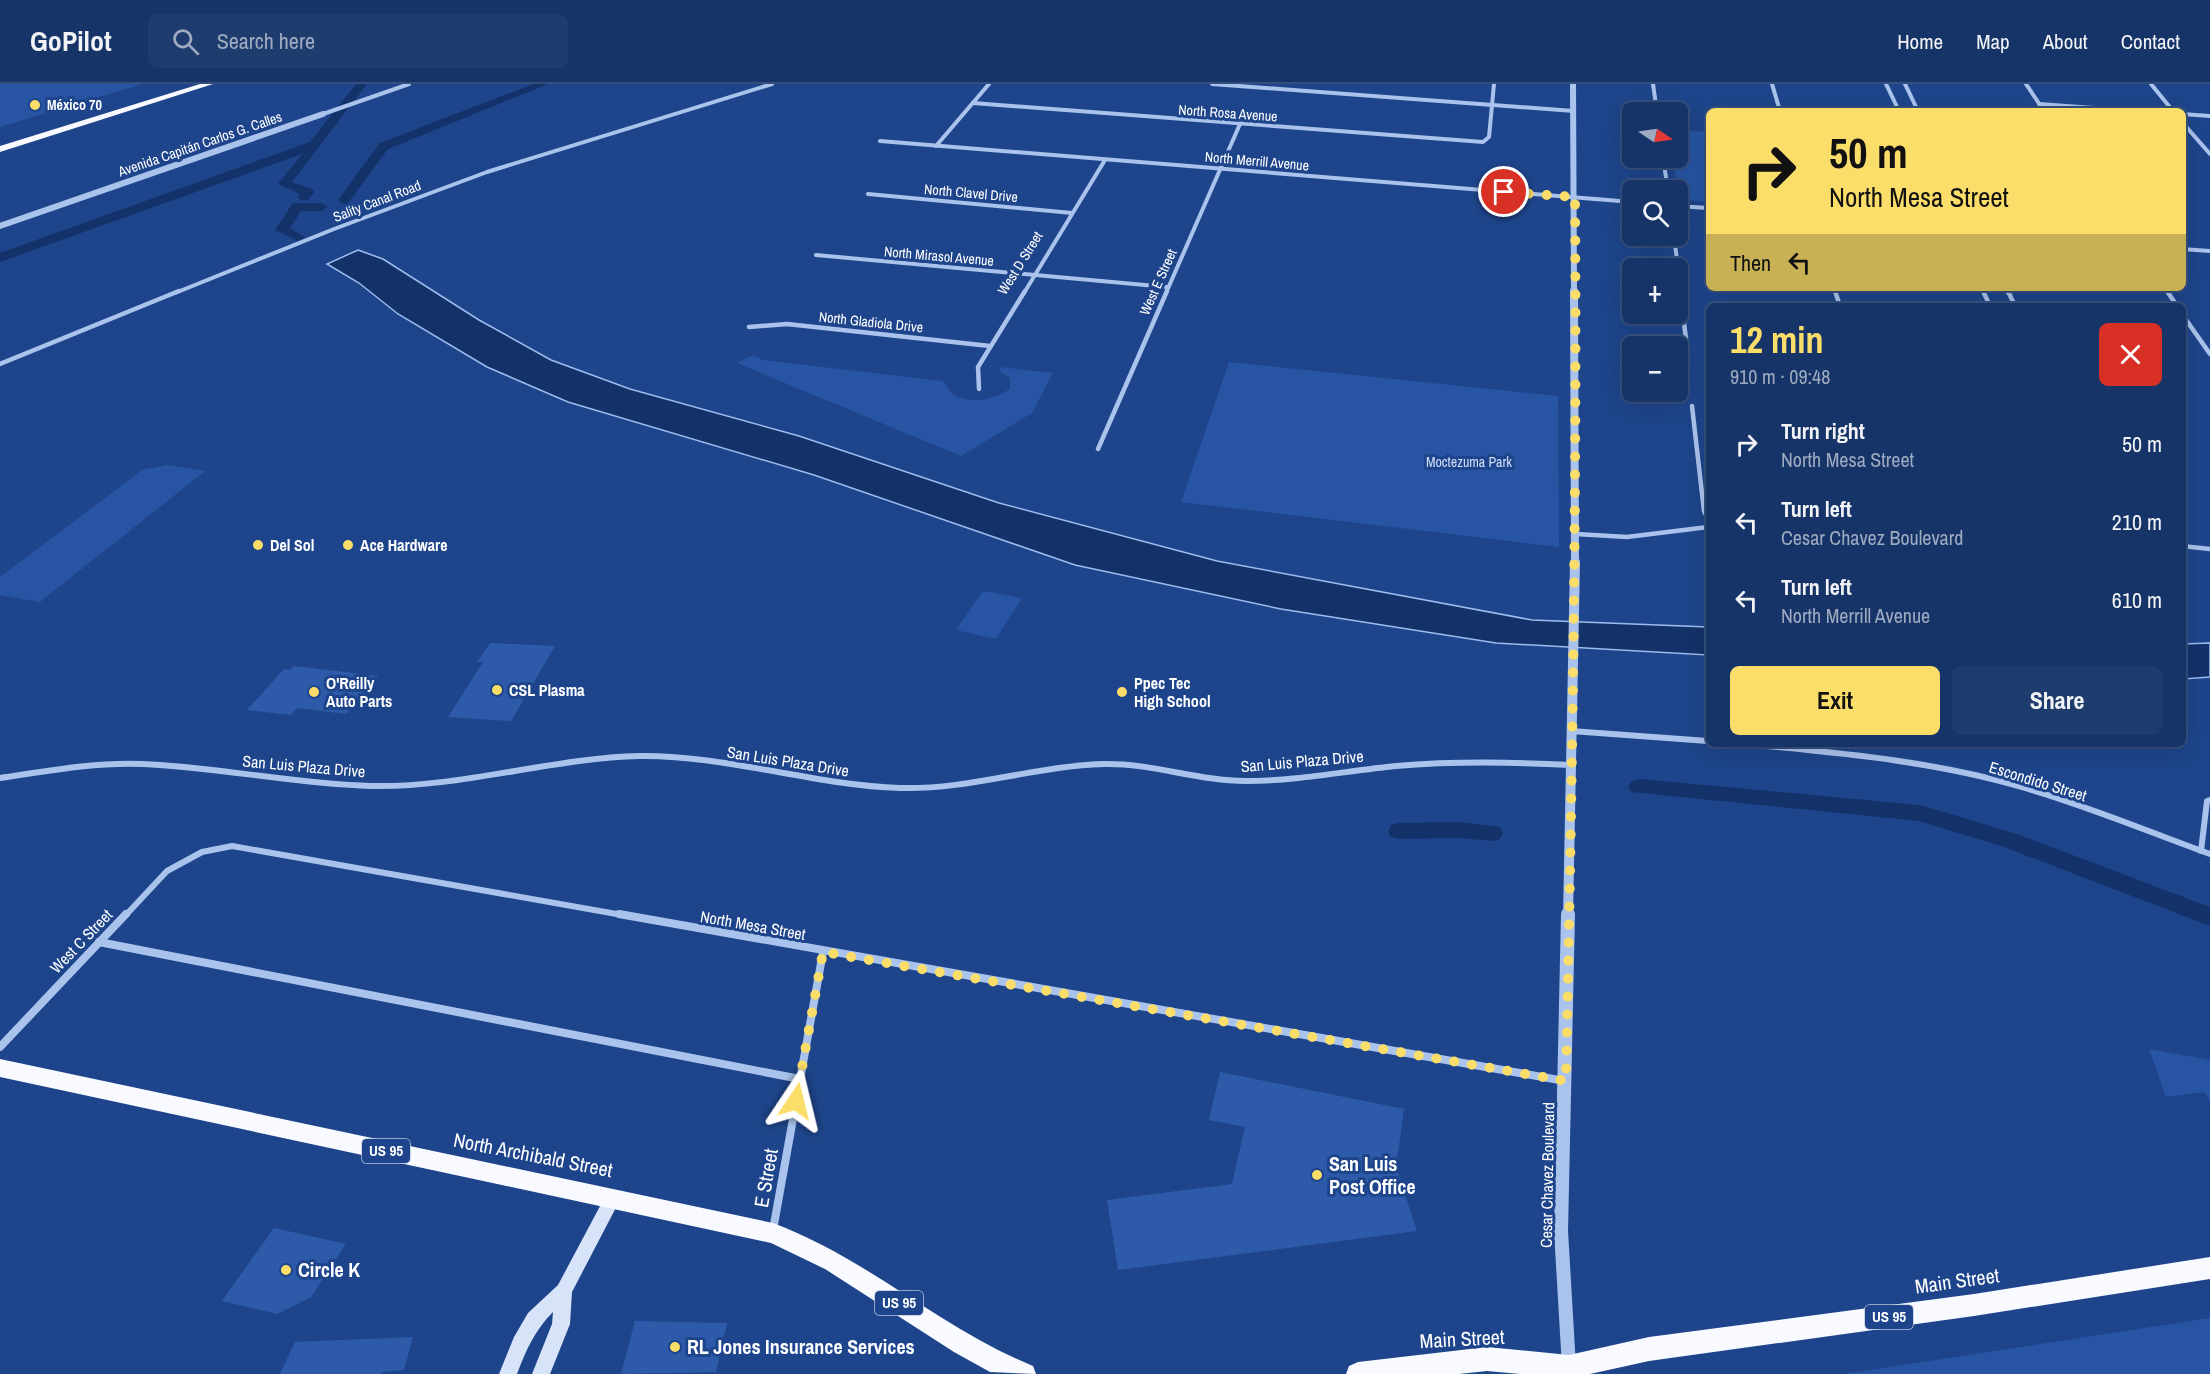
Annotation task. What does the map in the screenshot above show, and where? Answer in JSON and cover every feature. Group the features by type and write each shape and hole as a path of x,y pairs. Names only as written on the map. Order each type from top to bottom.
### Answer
{"highway":[{"path":"0,140 180,84"},
{"path":"0,149 209,84"},
{"name":"North Archibald Street","path":"0,1068 773,1233 793,1241 833,1264 963,1344 1024,1374"},
{"name":"Main Street","path":"1358,1374 1487,1359 1565,1372 1650,1349 1974,1305 2210,1268"}],"main road":[{"path":"508,1374 520,1343 534,1319 564,1291 613,1198"},
{"path":"541,1374 561,1324 564,1291"}],"street":[{"name":"Avenida Capitán Carlos G. Calles","path":"0,226 409,84"},
{"name":"Sality Canal Road","path":"0,364 329,231 448,186 552,151 772,84"},
{"path":"936,146 989,84"},
{"path":"1212,84 1574,111"},
{"path":"1492,105 1494,84"},
{"name":"Cesar Chavez Boulevard","path":"1565,1372 1561,1231 1576,534 1573,84"},
{"path":"1653,84 1656,102"},
{"path":"1772,84 1779,108"},
{"path":"1886,84 1898,108"},
{"path":"1905,84 1917,108"},
{"path":"2026,84 2042,108"},
{"path":"2151,84 2171,108"},
{"name":"North Rosa Avenue","path":"973,103 1483,142 1489,137 1492,105"},
{"path":"2039,104 2094,108"},
{"path":"2186,114 2210,116"},
{"name":"West E Street","path":"1098,449 1240,124"},
{"path":"2186,127 2210,154"},
{"name":"North Merrill Avenue","path":"880,141 1622,201"},
{"name":"West D Street","path":"979,389 978,367 1105,160"},
{"name":"North Clavel Drive","path":"868,194 1072,213"},
{"path":"1688,207 1706,208"},
{"path":"1675,246 1686,336"},
{"path":"2186,249 2210,251"},
{"name":"North Mirasol Avenue","path":"816,255 1167,287"},
{"path":"2186,320 2210,354"},
{"name":"North Gladiola Drive","path":"749,327 787,324 990,346"},
{"path":"1692,406 1706,515"},
{"path":"1576,534 1627,537 1706,527"},
{"path":"2186,546 2210,549"},
{"path":"1570,731 1706,741"},
{"name":"Escondido Street","path":"1778,747 1862,755 1998,780 2210,854"},
{"name":"San Luis Plaza Drive","path":"0,778 75,767 137,764 322,783 381,786 414,784 602,759 676,756 851,785 927,788 962,786 1065,766 1108,763 1146,766 1239,781 1418,764 1519,762 1571,765"},
{"path":"2201,851 2210,800"},
{"name":"North Mesa Street","path":"186,859 219,847 242,847 823,952 1566,1081"},
{"name":"West C Street","path":"0,1047 167,871 186,859"},
{"path":"99,942 800,1079"},
{"name":"E Street","path":"773,1233 823,952"}],"green space":[{"name":"México 70","path":"0,84 142,84 0,127"},
{"path":"1688,131 1706,132 1706,202 1688,200 1688,180 1676,180 1674,168 1688,168"},
{"path":"753,355 763,360 942,381 950,392 967,400 990,398 1010,389 1010,378 1001,372 999,367 1053,373 1032,413 961,456 737,363"},
{"name":"Moctezuma Park","path":"1229,362 1558,396 1559,547 1181,502"},
{"path":"167,465 205,471 40,602 0,595 0,577 142,470"},
{"path":"983,591 1022,598 996,639 956,630"},
{"path":"2149,1049 2210,1060 2210,1100 2204,1092 2166,1097"},
{"path":"2210,1318 2210,1374 1844,1374"}],"shaded area":[{"path":"358,250 383,259 479,320 551,360 630,389 799,436 999,503 1217,561 1532,620 1706,627 1706,655 1496,643 1281,609 1075,565 814,475 568,402 487,367 398,314 359,283 327,264"},
{"path":"2210,643 2210,677 2186,679 2186,644"}],"building":[{"name":"CSL Plasma","path":"490,643 555,646 511,721 448,717 483,662 477,662"},
{"name":"O'Reilly Auto Parts","path":"294,666 378,676 346,714 297,708 291,715 247,710 284,669 290,670"},
{"name":"San Luis Post Office","path":"1220,1072 1404,1109 1396,1167 1417,1231 1118,1270 1107,1200 1232,1184 1245,1127 1209,1120"},
{"name":"Circle K","path":"274,1228 346,1244 311,1297 277,1314 222,1301"},
{"name":"RL Jones Insurance Services","path":"635,1321 727,1323 716,1372 621,1374"},
{"path":"413,1337 404,1370 381,1374 280,1374 295,1342"}],"waterway":[{"path":"304,197 308,192 284,184 362,84"},
{"path":"344,200 384,146 543,84"},
{"path":"0,258 314,145"},
{"path":"298,237 282,230 297,207 322,207"},
{"path":"1639,787 1920,813 2009,840 2210,917"},
{"path":"1399,831 1460,830 1492,833"}],"place":[{"name":"México 70","path":"35,105"},
{"name":"Del Sol","path":"258,545"},
{"name":"Ace Hardware","path":"348,545"},
{"name":"CSL Plasma","path":"497,690"},
{"name":"O'Reilly Auto Parts","path":"314,692"},
{"name":"Ppec Tec High School","path":"1122,692"},
{"name":"San Luis Post Office","path":"1317,1175"},
{"name":"Circle K","path":"286,1270"},
{"name":"RL Jones Insurance Services","path":"675,1347"}],"route":[{"path":"796,1101 823,952 1566,1081 1570,731 1576,534 1575,197 1504,192"}]}
